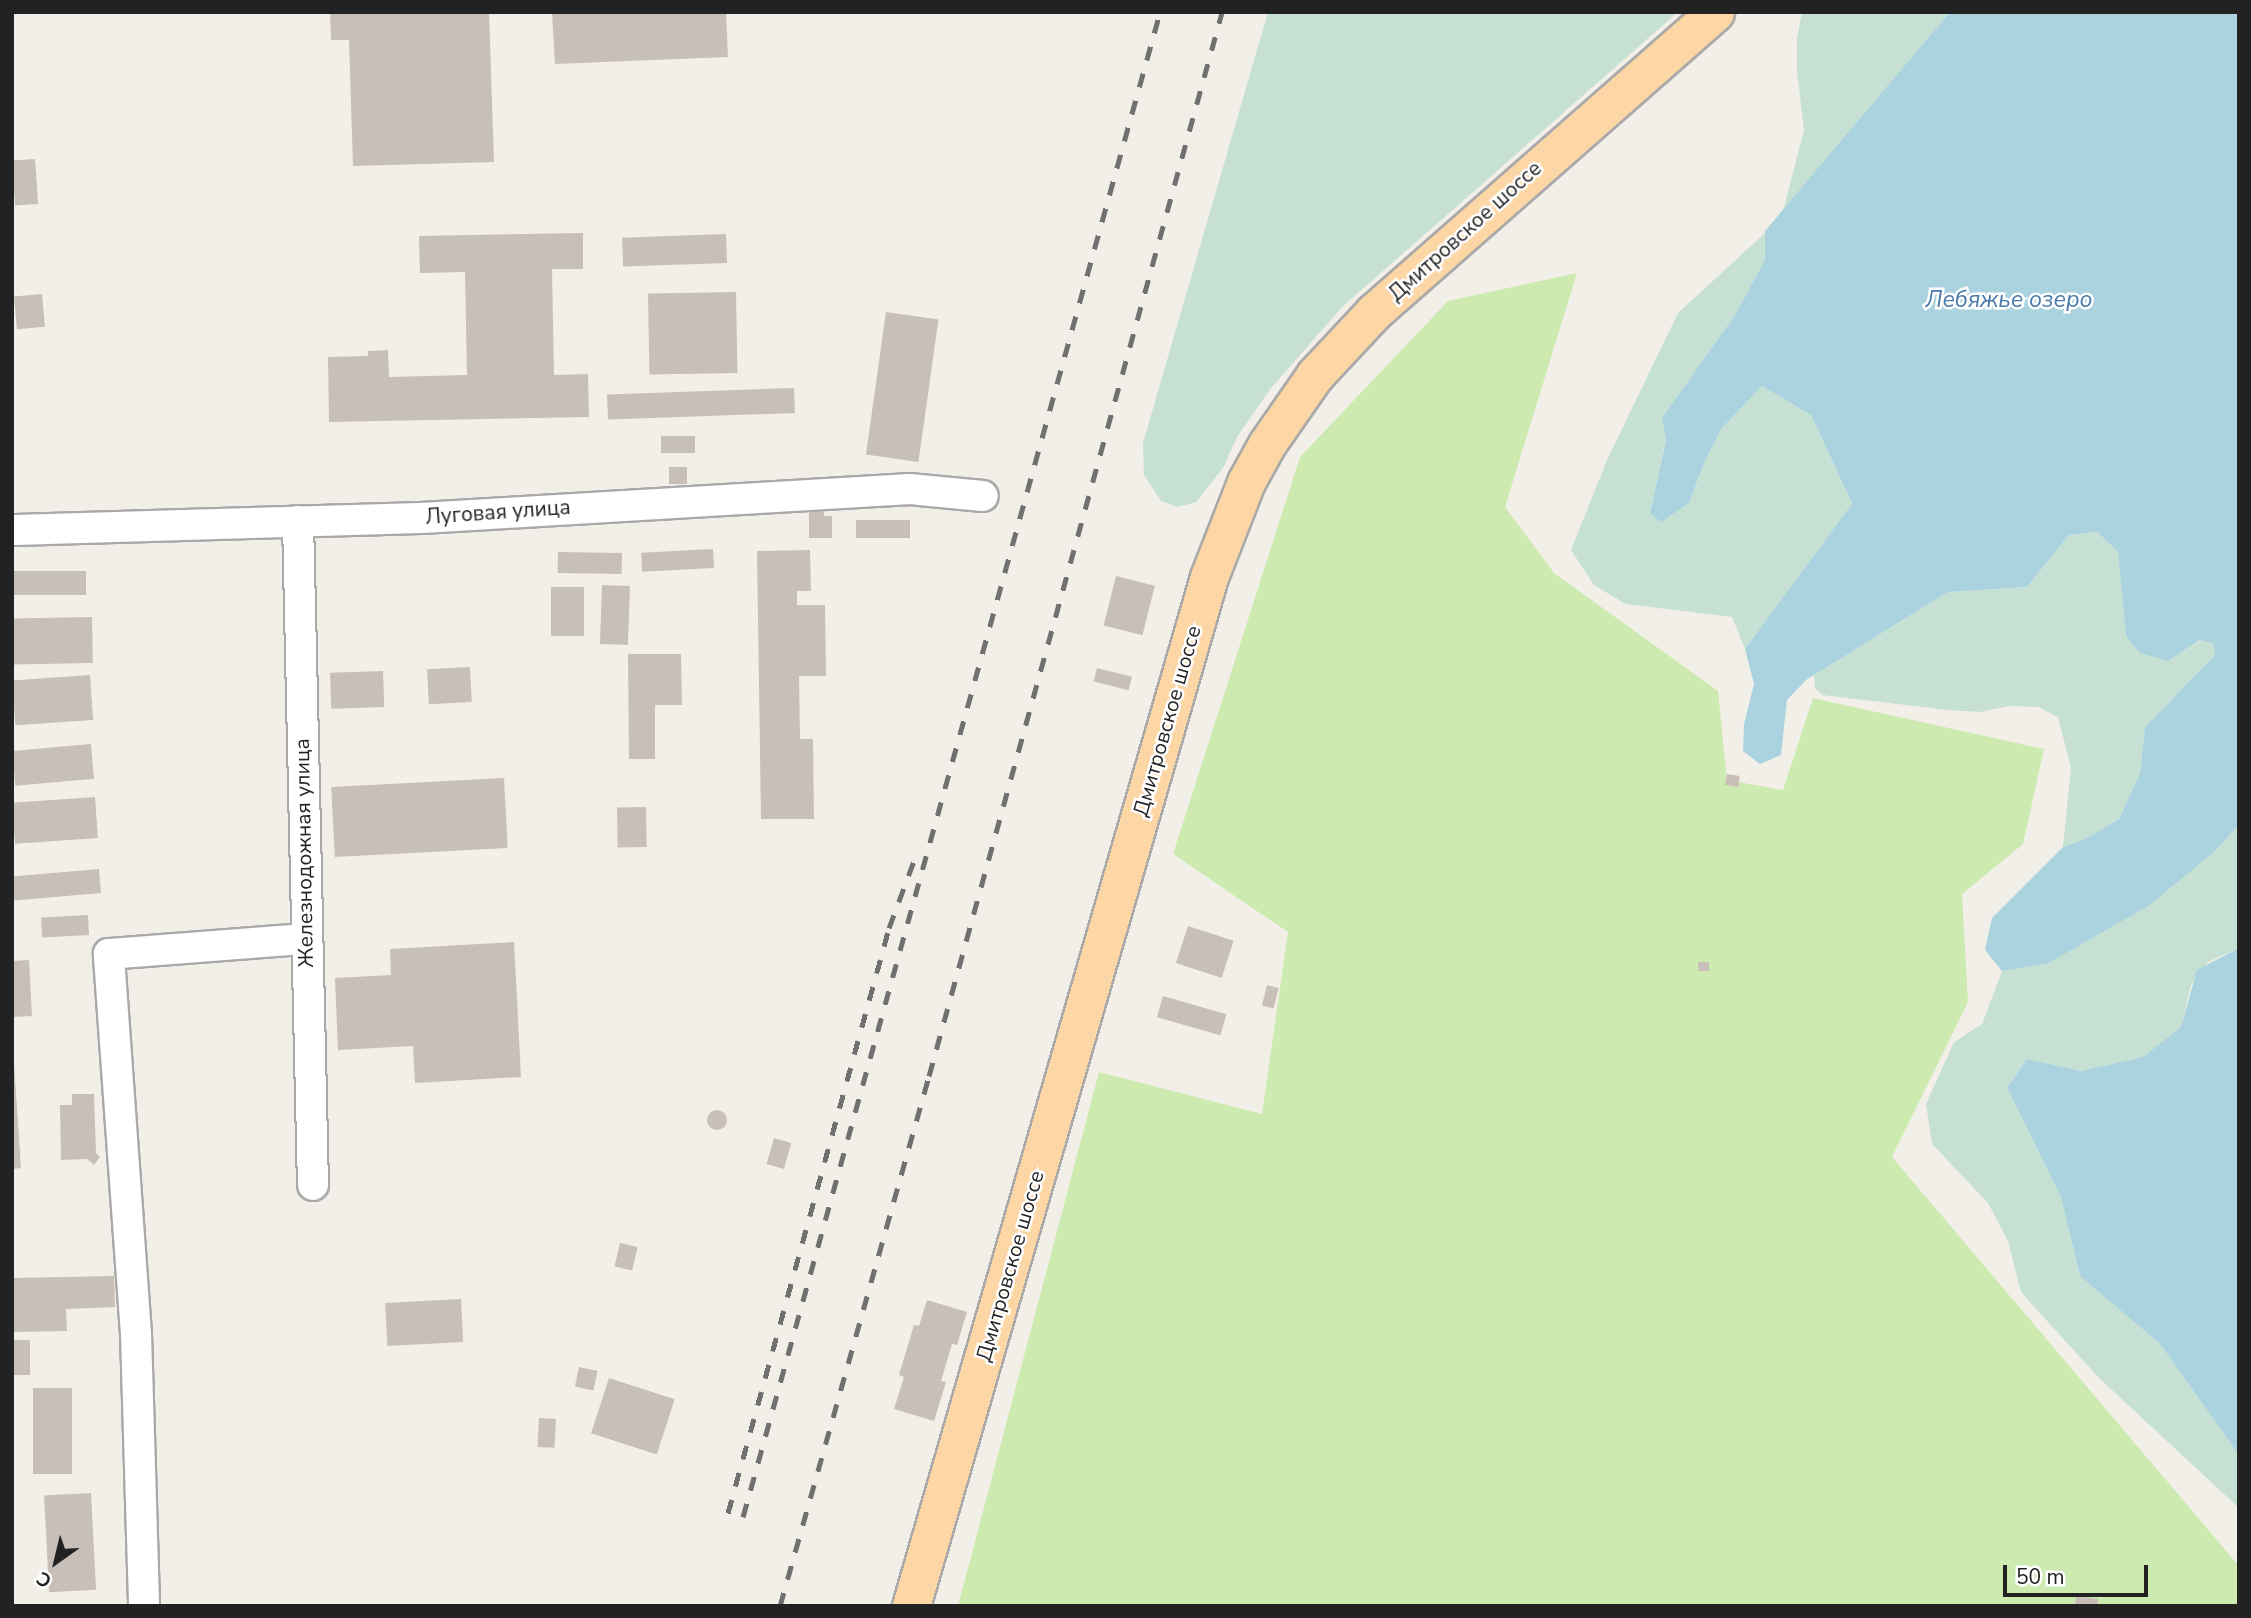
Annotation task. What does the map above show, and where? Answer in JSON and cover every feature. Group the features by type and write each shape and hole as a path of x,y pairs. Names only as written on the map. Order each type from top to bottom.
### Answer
{"main road":[{"name":"Дмитровское шоссе","path":"911,1606 1209,577 1246,482 1267,444 1315,375 1374,312 1525,176 1715,12"}],"street":[{"name":"Луговая улица","path":"12,530 422,518 910,489 982,496"},
{"name":"Железнодожная улица","path":"298,521 313,1185"},
{"path":"144,1603 136,1334 109,954 306,939"}],"green space":[{"path":"1268,12 1678,12 1342,307 1271,388 1237,437 1223,468 1196,502 1178,507 1161,501 1144,475 1143,443"},
{"path":"1802,12 1950,12 1783,211 1804,130 1797,72 1797,38"},
{"path":"1765,233 1765,260 1735,315 1662,418 1666,439 1650,513 1689,503 1704,463 1722,428 1762,386 1811,415 1852,505 1745,649 1732,617 1626,604 1594,585 1571,550 1607,460 1678,313"},
{"path":"1577,273 1505,507 1554,573 1718,691 1727,780 1783,790 1813,698 2044,749 2023,844 1962,894 1968,1002 1892,1157 2239,1566 2239,1606 958,1606 1099,1072 1262,1114 1288,932 1173,854 1300,457 1448,301"},
{"path":"2097,532 2118,552 2126,636 2168,661 2201,640 2213,643 2215,655 2145,727 2140,773 2119,819 2087,838 2063,847 2071,768 2058,717 2038,707 2009,706 1980,712 1948,710 1822,695 1815,688 1814,675 1948,592 2027,587 2069,535"},
{"path":"2239,825 2239,948 2208,962 2191,985 2181,1027 2143,1057 2081,1071 2027,1059 2007,1088 2061,1197 2080,1276 2160,1344 2239,1455 2239,1508 2099,1378 2021,1292 2008,1241 1988,1203 1932,1144 1926,1104 1954,1042 1982,1024 2002,971 2047,964 2213,853"}],"water":[{"name":"Лебяжье озеро","path":"1950,12 2239,12 2239,825 2213,853 2148,906 2047,964 2002,971 1985,950 1992,918 2063,847 2087,838 2119,819 2140,773 2145,727 2215,655 2213,643 2200,640 2168,661 2140,653 2126,636 2118,552 2097,532 2069,535 2027,587 1948,592 1806,680 1787,700 1781,755 1760,764 1743,751 1744,724 1754,684 1745,649 1852,504 1811,415 1762,386 1722,428 1704,463 1689,503 1661,522 1650,513 1666,440 1662,418 1735,315 1765,260 1765,231"},
{"path":"2239,948 2239,1455 2160,1344 2080,1276 2061,1197 2007,1088 2027,1059 2081,1071 2143,1057 2181,1027 2197,970"}],"building":[{"path":"330,12 489,12 494,162 353,166 349,40 331,40"},
{"path":"552,12 726,12 728,57 555,64"},
{"path":"35,159 38,204 15,205 12,161"},
{"path":"583,233 583,269 552,269 554,375 588,374 589,417 329,422 328,357 368,356 368,351 388,350 389,377 467,375 465,272 420,273 419,236"},
{"path":"726,234 727,263 623,267 622,238"},
{"path":"736,292 737,373 649,375 648,294"},
{"path":"42,294 45,327 17,329 14,296"},
{"path":"886,312 938,319 918,462 866,455"},
{"path":"794,388 795,413 608,420 607,395"},
{"path":"661,436 695,436 695,453 661,453"},
{"path":"669,467 687,467 687,484 669,484"},
{"path":"809,512 824,512 824,516 832,516 832,538 809,538"},
{"path":"856,520 910,520 910,538 856,538"},
{"path":"713,549 714,568 642,572 641,553"},
{"path":"810,550 811,591 797,591 797,605 825,605 826,676 799,676 800,739 813,739 814,819 761,819 757,551"},
{"path":"558,552 622,553 622,574 558,573"},
{"path":"12,571 86,571 86,595 12,595"},
{"path":"1116,576 1155,586 1142,635 1104,625"},
{"path":"602,585 630,586 628,645 600,644"},
{"path":"551,587 584,587 584,636 551,636"},
{"path":"92,617 93,663 13,664 12,618"},
{"path":"628,654 681,654 682,705 655,705 655,759 629,759"},
{"path":"470,667 472,702 429,704 427,669"},
{"path":"1097,668 1132,677 1129,690 1094,682"},
{"path":"383,671 384,707 331,709 330,673"},
{"path":"90,675 93,720 15,725 12,680"},
{"path":"91,744 94,779 15,786 12,751"},
{"path":"1727,774 1740,776 1738,787 1725,785"},
{"path":"504,778 508,848 335,857 331,787"},
{"path":"95,797 98,838 15,844 12,803"},
{"path":"646,807 647,847 618,848 617,808"},
{"path":"99,869 101,893 14,900 12,877"},
{"path":"88,915 89,935 42,937 41,917"},
{"path":"1188,926 1234,941 1222,978 1176,963"},
{"path":"514,942 521,1077 415,1083 413,1046 338,1050 335,978 391,975 390,949"},
{"path":"29,960 32,1016 12,1017 12,961"},
{"path":"1698,962 1709,962 1709,971 1698,971"},
{"path":"1267,985 1279,988 1274,1008 1262,1005"},
{"path":"1163,996 1226,1014 1220,1035 1157,1017"},
{"path":"14,1063 21,1168 12,1169 12,1064"},
{"path":"72,1094 94,1094 96,1153 100,1157 94,1165 87,1159 61,1160 60,1105 72,1105"},
{"path":"713,1110 721,1110 727,1120 721,1130 713,1130 707,1124 707,1116"},
{"path":"774,1138 791,1143 784,1169 767,1164"},
{"path":"620,1243 638,1247 632,1270 615,1266"},
{"path":"114,1276 115,1307 66,1309 67,1331 12,1332 12,1278"},
{"path":"461,1299 463,1342 387,1346 385,1303"},
{"path":"927,1300 967,1312 957,1345 952,1344 941,1381 946,1382 934,1421 894,1409 904,1377 899,1375 914,1325 919,1326"},
{"path":"12,1340 30,1340 30,1375 12,1375"},
{"path":"579,1367 598,1371 593,1391 575,1387"},
{"path":"609,1378 675,1399 657,1454 591,1433"},
{"path":"33,1388 72,1388 72,1474 33,1474"},
{"path":"539,1418 556,1419 554,1448 537,1447"},
{"path":"91,1493 96,1590 49,1592 44,1495"},
{"path":"2076,1596 2098,1599 2097,1606 2075,1606"}],"railway":[{"path":"743,1517 1160,12"},
{"path":"780,1606 1222,12"},
{"path":"728,1513 889,928 915,858"}]}
